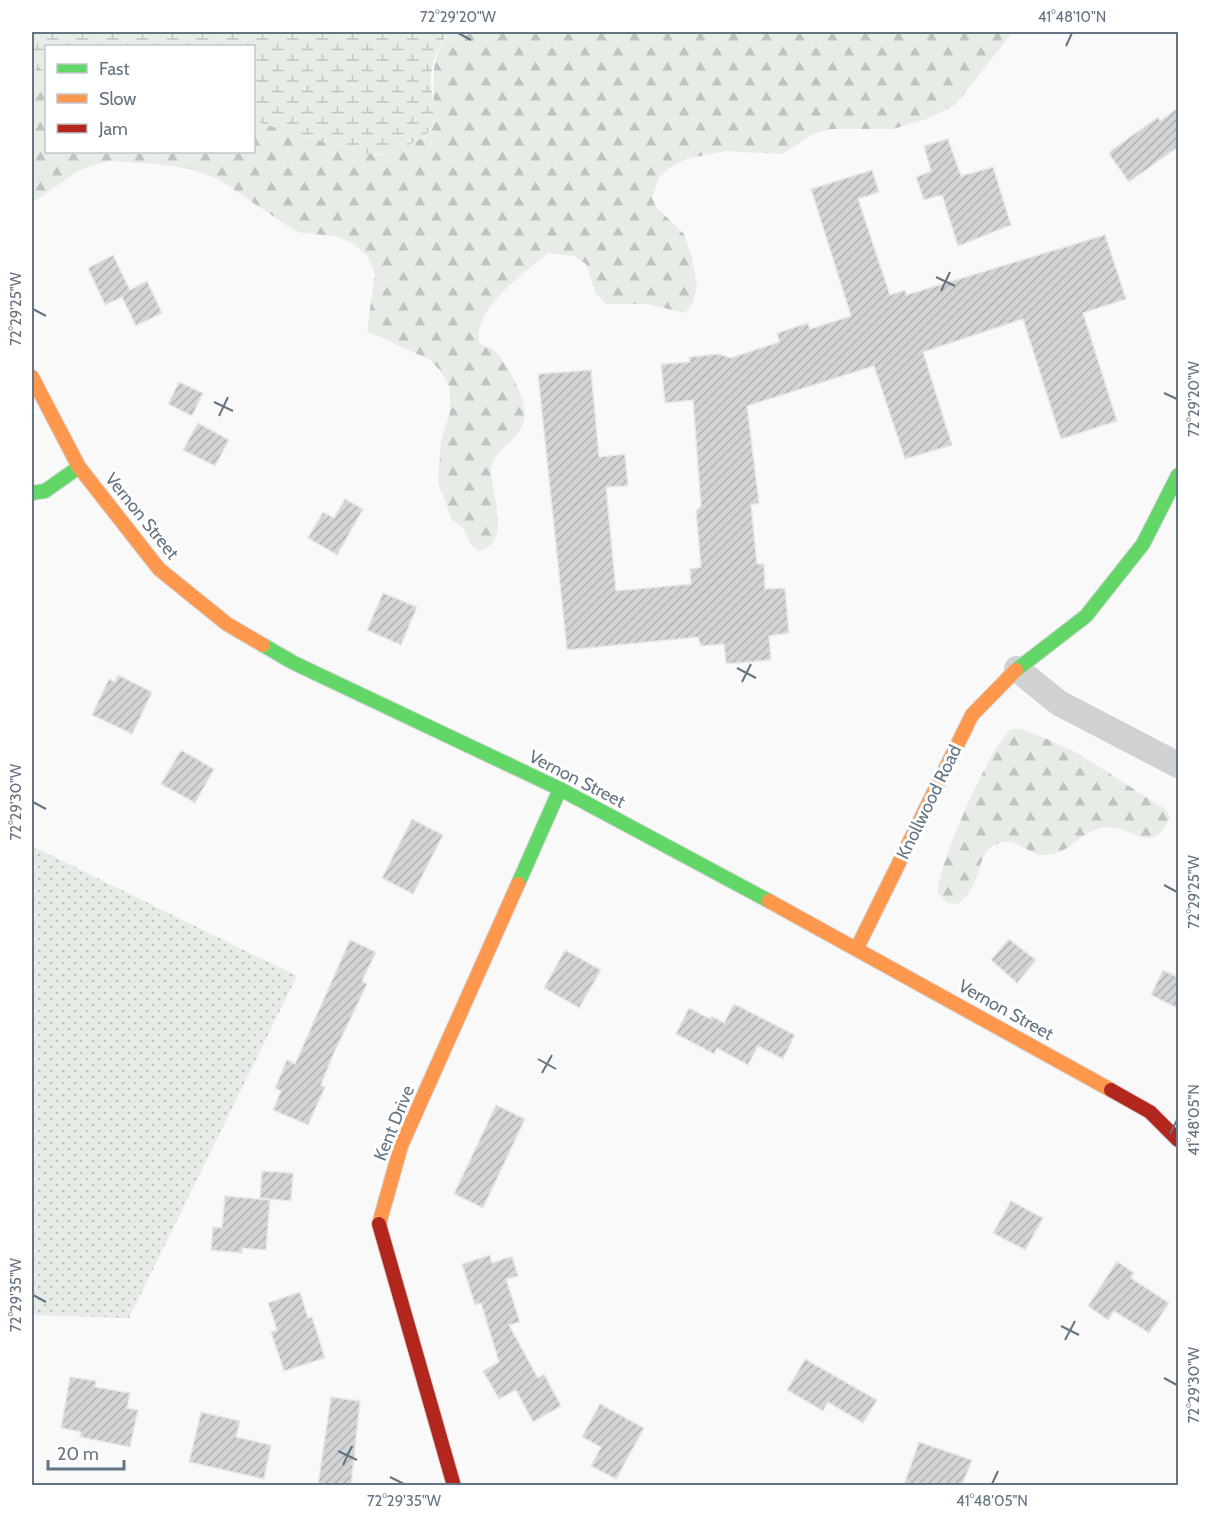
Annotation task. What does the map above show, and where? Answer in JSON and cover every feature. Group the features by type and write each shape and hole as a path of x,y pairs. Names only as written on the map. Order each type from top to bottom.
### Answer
{"street":[{"name":"Vernon Street","path":"32,377 79,466 159,569 227,624 294,663 560,789 857,948 1150,1112 1179,1140"},
{"path":"32,493 45,492 79,466"},
{"name":"Knollwood Road","path":"857,948 972,715 1017,669 1086,615 1143,544 1179,475"},
{"path":"1017,669 1059,703 1179,765"},
{"name":"Kent Drive","path":"454,1485 379,1223 401,1146 560,789"}],"green space":[{"path":"32,32 449,32 441,43 433,62 431,83 434,115 430,130 415,142 387,152 373,154 362,153 255,121 255,45 45,45 45,71 32,63"},
{"path":"449,32 1013,32 955,105 927,119 893,129 831,129 815,133 782,154 725,151 686,159 668,169 659,178 652,198 656,207 684,234 692,257 697,287 693,302 685,313 647,304 606,304 596,294 586,264 574,256 548,253 514,281 492,304 479,329 479,342 495,351 509,370 523,402 524,420 516,436 493,462 491,471 498,528 489,546 479,551 472,546 463,528 452,520 438,482 441,441 450,412 450,388 440,370 430,360 367,331 375,273 367,256 354,244 336,236 301,233 218,179 190,169 157,164 110,161 90,166 75,173 32,203 32,63 45,71 45,153 255,153 255,121 362,153 379,155 426,137 434,123 435,65 442,43"},
{"path":"1011,729 1021,729 1079,754 1165,809 1170,817 1156,836 1141,837 1108,827 1090,832 1060,852 1052,854 1037,854 1011,842 999,843 985,854 976,880 966,897 957,904 947,903 938,893 946,858 978,781"},
{"path":"32,846 297,976 129,1318 32,1315"}],"building":[{"path":"1179,107 1179,146 1129,182 1109,154 1158,117 1160,121"},
{"path":"948,139 961,176 993,167 1011,225 958,246 942,195 924,200 916,177 931,171 924,146"},
{"path":"872,170 879,192 858,199 890,295 905,290 906,295 1105,235 1126,299 1083,313 1117,421 1061,439 1023,319 923,352 952,445 905,459 874,366 747,406 759,503 751,505 757,564 764,564 765,589 785,588 789,633 769,636 771,660 726,664 724,644 701,646 698,637 567,650 538,374 591,370 599,457 625,454 628,486 606,487 616,591 691,584 690,569 701,567 696,511 701,506 693,400 665,403 661,364 690,362 689,357 719,354 731,358 779,342 777,333 808,323 810,329 851,316 811,189"},
{"path":"113,255 130,290 147,281 162,313 136,326 122,297 105,305 88,268"},
{"path":"179,382 203,393 192,416 168,404"},
{"path":"198,423 229,440 215,466 183,450"},
{"path":"345,499 363,509 337,555 308,538 323,512 334,518"},
{"path":"383,593 417,607 401,645 367,630"},
{"path":"118,675 152,692 132,734 92,715 109,679 115,682"},
{"path":"181,750 214,769 195,803 161,784"},
{"path":"412,819 443,835 413,894 382,878"},
{"path":"1009,939 1036,960 1017,983 991,960"},
{"path":"350,940 376,952 362,981 367,984 333,1055 321,1085 325,1087 308,1125 273,1110 281,1091 275,1088 287,1060 295,1064"},
{"path":"565,950 601,970 579,1008 544,988"},
{"path":"1163,970 1179,978 1179,1009 1151,995"},
{"path":"734,1004 795,1035 783,1059 758,1046 748,1065 717,1048 714,1054 676,1034 689,1008 710,1019 712,1016 724,1023"},
{"path":"496,1105 525,1119 483,1208 454,1194"},
{"path":"262,1171 293,1173 291,1201 260,1198"},
{"path":"225,1196 270,1200 266,1250 242,1248 242,1253 211,1250 213,1227 222,1228"},
{"path":"1011,1201 1043,1218 1025,1250 993,1233"},
{"path":"490,1255 492,1263 512,1256 518,1276 506,1279 520,1322 509,1325 538,1378 544,1374 561,1406 533,1422 516,1390 499,1399 483,1371 499,1362 481,1303 475,1305 462,1264"},
{"path":"1117,1261 1134,1273 1131,1278 1169,1303 1149,1333 1114,1311 1108,1320 1088,1306"},
{"path":"300,1292 308,1318 312,1317 325,1358 284,1371 271,1332 277,1330 268,1303"},
{"path":"805,1359 877,1400 863,1423 828,1402 823,1411 787,1390"},
{"path":"70,1377 96,1381 95,1387 130,1393 127,1408 138,1410 130,1447 80,1437 81,1432 61,1428"},
{"path":"331,1397 360,1401 351,1485 318,1485"},
{"path":"600,1404 644,1428 616,1479 591,1466 601,1447 582,1437"},
{"path":"201,1412 240,1421 236,1437 271,1445 264,1479 189,1462"},
{"path":"919,1442 972,1460 962,1485 904,1485"}],"traffic: fast":[{"path":"32,493 45,491 79,467"},
{"path":"1016,670 1086,616 1143,544 1178,475"},
{"path":"263,645 294,663 560,789 769,901"},
{"path":"518,884 560,789"}],"traffic: slow":[{"path":"32,377 79,467 159,569 227,624 263,645"},
{"path":"857,948 972,715 1016,670"},
{"path":"379,1224 401,1146 518,884"},
{"path":"769,901 1111,1090"}],"traffic: jam":[{"path":"1111,1090 1150,1112 1178,1140"},
{"path":"379,1224 454,1486"}]}
